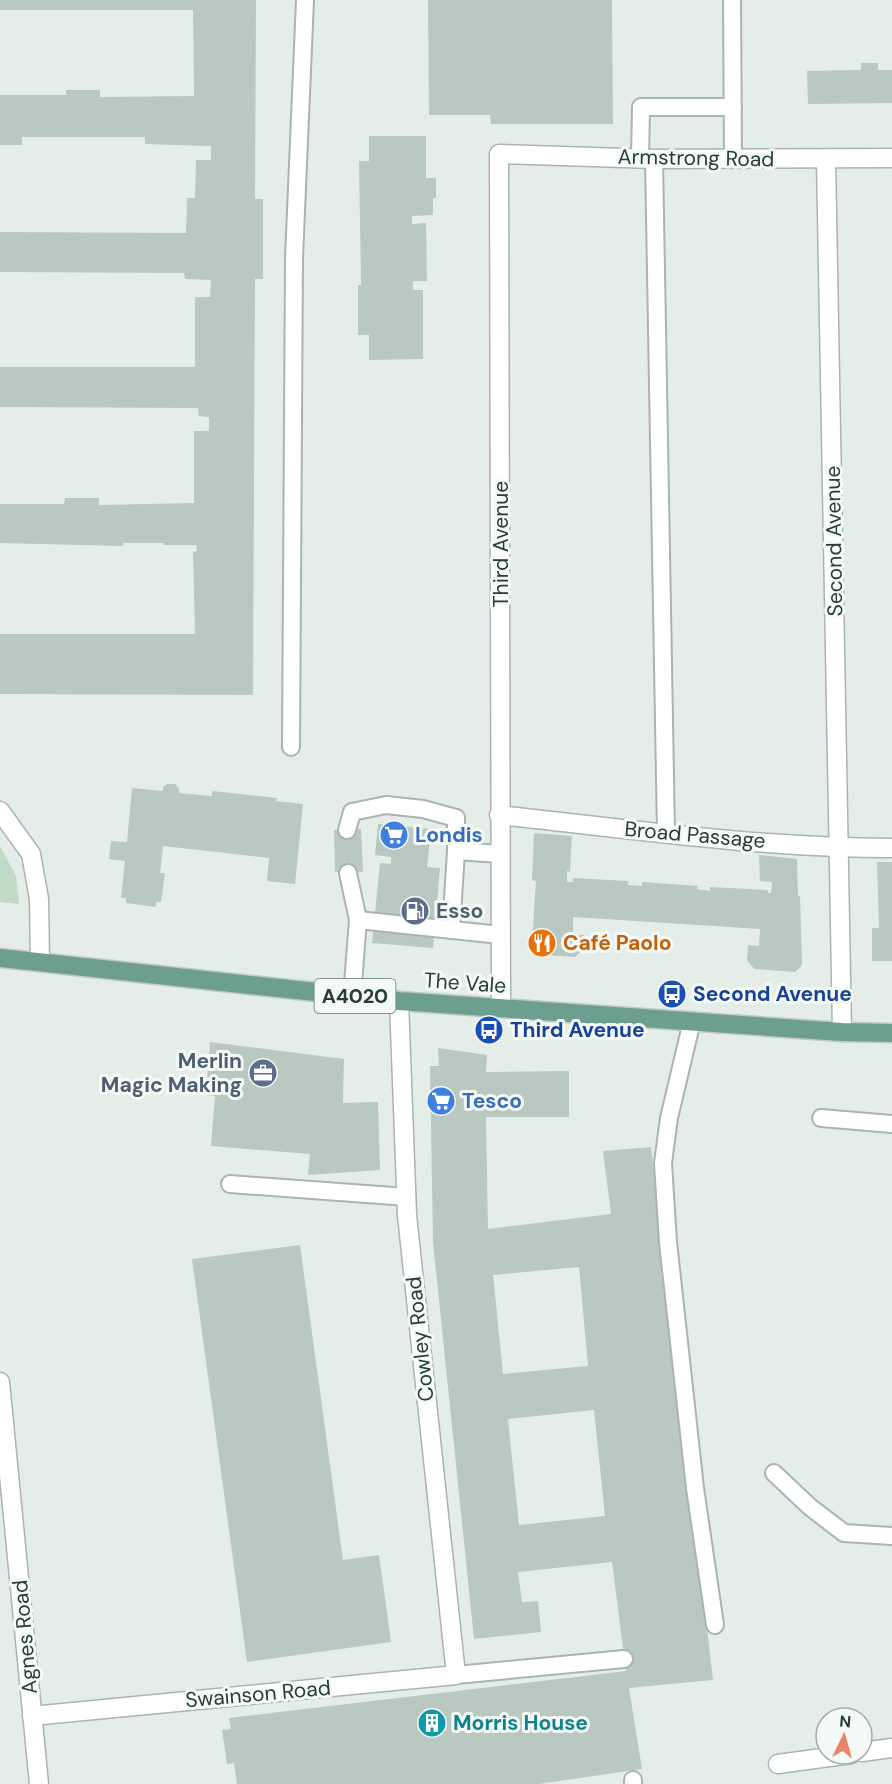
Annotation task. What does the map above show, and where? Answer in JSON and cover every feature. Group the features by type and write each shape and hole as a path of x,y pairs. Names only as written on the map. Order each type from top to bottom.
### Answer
{"main road":[{"name":"The Vale","path":"0,958 399,1001 842,1032 892,1033"}],"street":[{"name":"Armstrong Road","path":"499,154 647,159 892,158"},
{"name":"Third Avenue","path":"499,154 501,1007"},
{"name":"Second Avenue","path":"825,159 842,1032"},
{"path":"0,811 31,854 39,899 40,962"},
{"name":"Broad Passage","path":"499,815 838,848 892,848"},
{"name":"Cowley Road","path":"399,1001 407,1197 456,1675"},
{"name":"Agnes Road","path":"0,1382 39,1784"},
{"name":"Swainson Road","path":"32,1716 456,1675"},
{"path":"874,1750 892,1748"},
{"path":"778,1764 814,1759"}],"lane":[{"path":"291,747 294,258 305,0"},
{"path":"732,0 733,159"},
{"path":"666,833 647,159 641,107 733,107"},
{"path":"347,830 352,812 386,805 423,809 456,818 451,930"},
{"path":"456,851 500,854"},
{"path":"348,873 358,920 352,996"},
{"path":"358,920 500,935"},
{"path":"692,1021 669,1118 663,1163 668,1242 695,1488 715,1625"},
{"path":"821,1118 892,1124"},
{"path":"231,1184 407,1197"},
{"path":"774,1473 810,1507 844,1533 892,1536"},
{"name":"Swainson Road","path":"456,1675 624,1659"}],"green space":[{"path":"0,846 16,876 19,904 0,902"}],"building":[{"path":"0,0 256,0 255,199 263,199 263,279 255,279 253,695 0,694 0,634 195,634 193,552 197,551 196,545 0,543 0,504 64,504 65,498 99,498 99,505 194,503 194,431 209,431 209,417 199,416 198,408 0,407 0,367 195,367 195,297 210,297 211,280 185,279 184,273 0,272 0,232 186,233 187,198 195,198 196,160 211,160 211,146 145,144 145,137 22,137 22,145 0,145 0,95 66,95 66,90 100,90 100,97 194,96 193,10 0,10"},
{"path":"428,0 612,0 613,124 491,124 490,115 429,115"},
{"path":"861,63 878,63 878,70 892,70 892,103 808,104 807,71 861,70"},
{"path":"369,136 426,136 426,178 436,178 436,198 433,198 433,215 412,216 412,224 426,223 427,281 413,281 413,290 423,290 423,359 369,360 369,335 358,335 358,285 361,285 359,161 369,161"},
{"path":"167,784 175,784 179,793 212,796 212,791 277,798 276,801 303,804 295,884 267,881 269,858 163,846 160,873 165,873 161,902 156,902 156,907 126,903 126,898 121,898 125,861 109,859 111,841 127,842 132,788 163,791 163,787"},
{"path":"378,824 431,829 427,867 440,868 433,948 372,943 380,863 391,864 391,857 375,855"},
{"path":"361,829 363,872 335,872 334,830"},
{"path":"534,833 572,836 570,872 567,871 567,882 573,882 573,878 628,881 628,885 642,886 642,882 698,886 697,889 710,891 710,887 768,890 768,893 771,893 772,882 760,881 759,855 797,859 802,965 795,972 754,969 747,960 748,945 759,946 760,929 573,917 573,935 584,935 584,948 575,957 542,955 532,944 536,881 532,880"},
{"path":"877,862 892,862 892,961 872,961 872,928 879,928"},
{"path":"662,986 683,989 682,997 661,995"},
{"path":"210,1042 344,1059 343,1103 378,1102 380,1170 308,1175 310,1154 211,1146 215,1096 206,1095"},
{"path":"438,1048 487,1055 486,1072 569,1071 569,1117 486,1117 488,1229 611,1214 603,1151 651,1147 713,1680 629,1688 642,1769 539,1784 237,1784 234,1763 227,1764 222,1730 231,1729 229,1718 626,1671 612,1562 518,1572 522,1602 538,1601 541,1632 474,1639 433,1242 430,1066 439,1066","holes":["579,1267 588,1366 503,1374 493,1275","594,1410 605,1516 519,1525 508,1419"]},
{"path":"300,1245 343,1560 379,1555 391,1642 247,1662 192,1259"}],"place":[{"name":"Londis","path":"394,835"},
{"name":"Esso","path":"415,911"},
{"name":"Café Paolo","path":"542,943"},
{"name":"Second Avenue","path":"672,994"},
{"name":"Third Avenue","path":"489,1030"},
{"name":"Merlin Magic Making","path":"263,1073"},
{"name":"Tesco","path":"441,1101"},
{"name":"Morris House","path":"432,1723"}]}
